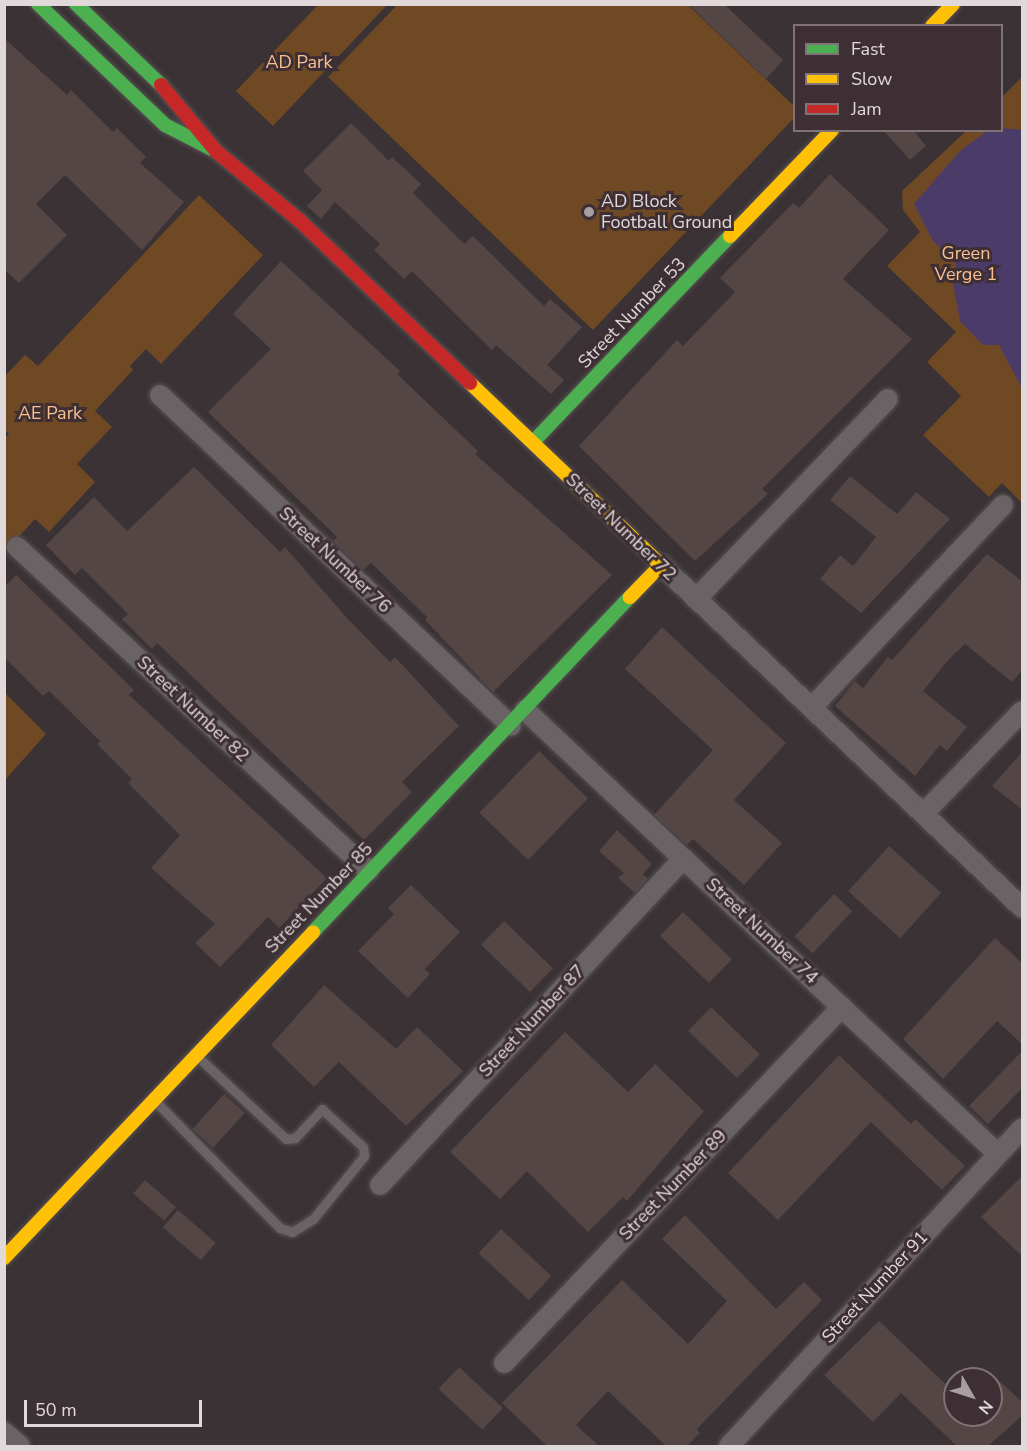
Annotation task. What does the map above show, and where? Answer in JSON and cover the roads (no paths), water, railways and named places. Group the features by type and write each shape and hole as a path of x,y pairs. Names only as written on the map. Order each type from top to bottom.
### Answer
{"street":[{"path":"38,4 165,125 216,151"},
{"path":"76,4 183,107 216,151"},
{"path":"934,24 952,4"},
{"name":"Street Number 53","path":"533,442 830,132"},
{"name":"Street Number 72","path":"216,151 300,221 1023,908"},
{"name":"Street Number 76","path":"160,395 511,726"},
{"path":"696,599 888,399"},
{"path":"812,707 1003,505"},
{"name":"Street Number 82","path":"17,547 369,871"},
{"name":"Street Number 85","path":"4,1258 369,871 511,726 661,565"},
{"name":"Street Number 74","path":"525,710 998,1154"},
{"path":"924,813 1023,711"},
{"name":"Street Number 87","path":"380,1185 684,858"},
{"name":"Street Number 89","path":"504,1363 842,1007"},
{"name":"Street Number 91","path":"729,1446 1023,1129"},
{"path":"4,1432 20,1446"}],"lane":[{"path":"153,1099 280,1228 292,1232 313,1219 364,1156 363,1147 322,1109 295,1138 286,1139 195,1054"}],"place":[{"name":"AD Block Football Ground","path":"589,212"}],"park label":[{"name":"AD Park","path":"299,62"},
{"name":"Green Verge 1","path":"966,264"},
{"name":"AE Park","path":"50,413"}]}
